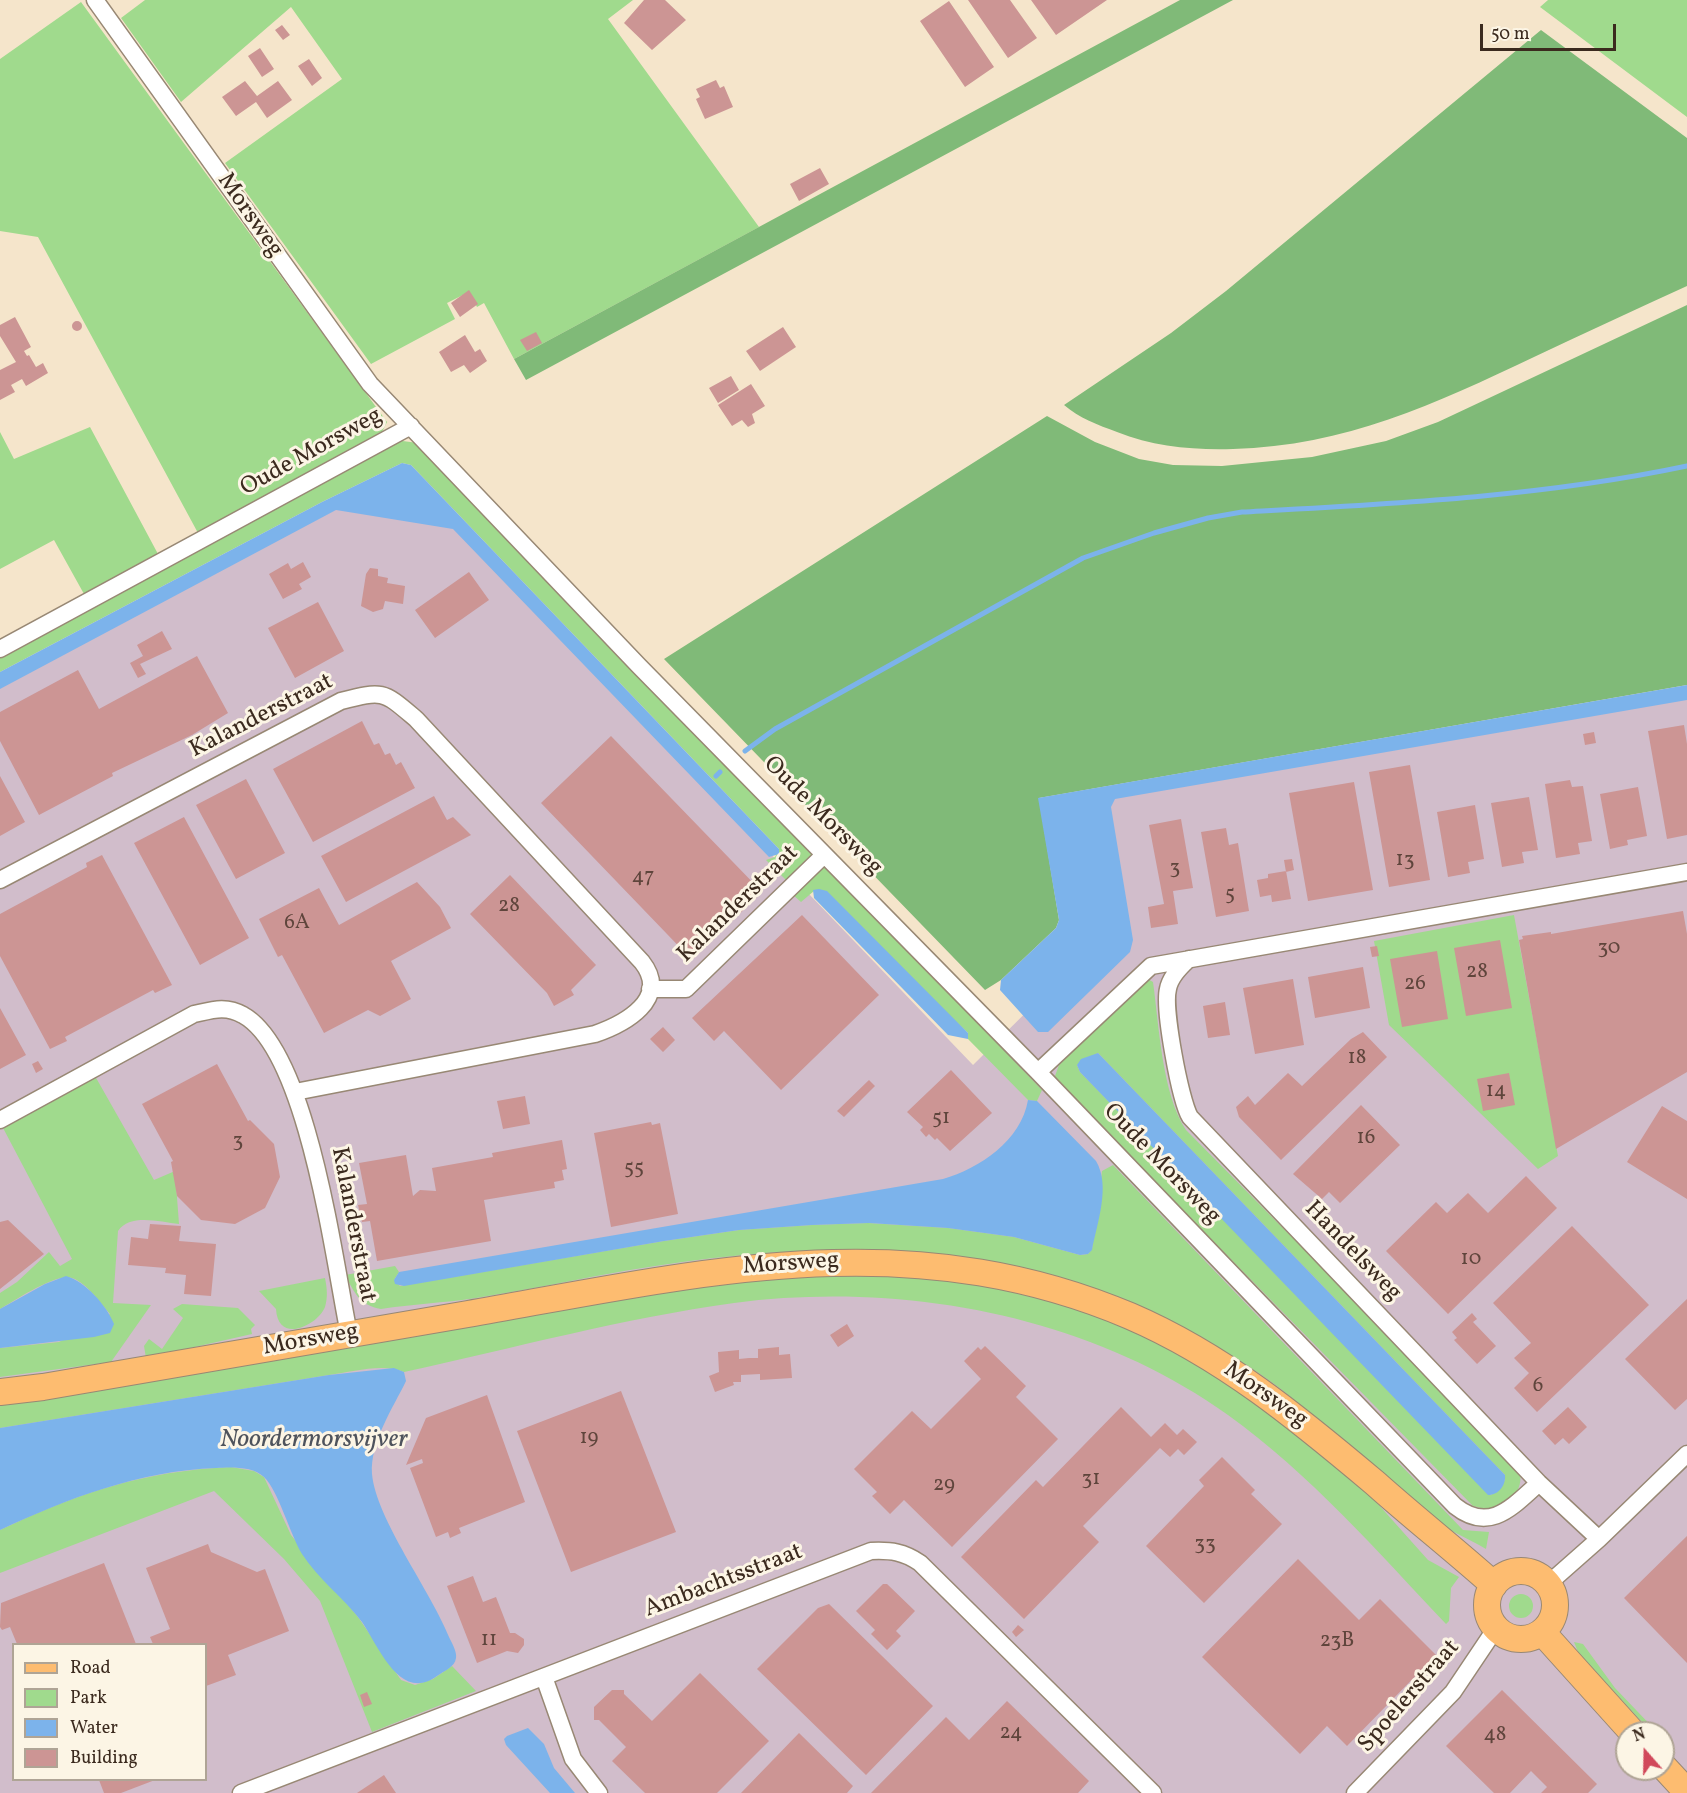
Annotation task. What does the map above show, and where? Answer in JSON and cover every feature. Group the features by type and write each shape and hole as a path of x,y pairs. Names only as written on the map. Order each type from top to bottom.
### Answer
{"main road":[{"name":"Morsweg","path":"0,1392 54,1385 717,1271 864,1261 924,1264 991,1274 1089,1302 1130,1316 1190,1345 1261,1390 1327,1441 1494,1585"},
{"path":"1525,1571 1548,1584 1555,1600 1555,1609 1553,1618 1542,1632 1518,1640 1496,1628 1488,1612 1487,1602 1494,1585 1508,1574 1525,1571"},
{"path":"1542,1632 1622,1721"},
{"path":"1675,1779 1687,1792"}],"street":[{"name":"Morsweg","path":"95,0 370,384 411,426"},
{"name":"Oude Morsweg","path":"0,649 411,426 824,855 1038,1072 1455,1506 1472,1516 1497,1516 1539,1483"},
{"name":"Kalanderstraat","path":"0,880 341,701 374,692 389,696 416,719 602,919 647,968 650,989 686,989 824,855"},
{"path":"1038,1072 1151,966 1687,872"},
{"name":"Handelsweg","path":"1189,959 1168,986 1167,1004 1181,1093 1190,1118 1539,1483 1599,1539"},
{"path":"295,1092 595,1034 633,1016 643,1005 650,989"},
{"name":"Kalanderstraat","path":"0,1120 194,1014 222,1007 242,1014 263,1030 295,1092 310,1140 349,1334"},
{"path":"1548,1584 1599,1539 1687,1454"},
{"name":"Ambachtsstraat","path":"241,1793 871,1551 889,1550 908,1554 920,1563 1153,1793"},
{"name":"Spoelerstraat","path":"1354,1793 1453,1692 1496,1628"},
{"path":"544,1677 573,1759 599,1793"}],"shaded area":[{"path":"405,473 973,1065 1100,939 1074,801 1687,695 1687,1793 0,1793 0,686"}],"green space":[{"path":"145,0 633,0 608,19 759,227 514,359 484,303 477,307 469,292 447,303 455,319 371,364 225,163 342,79 291,7 181,102 121,18"},
{"path":"1180,0 1233,0 526,380 514,359"},
{"path":"1548,0 1687,0 1687,117 1540,7"},
{"path":"81,2 387,422 381,434 198,533 38,237 0,231 0,59"},
{"path":"1541,30 1687,138 1687,286 1425,406 1388,420 1313,440 1233,449 1174,446 1145,441 1096,424 1064,405 1171,333 1226,291"},
{"path":"1687,305 1687,685 1039,798 1059,920 1056,928 1001,980 985,990 664,659 1047,416 1095,442 1139,459 1173,465 1222,466 1312,457 1386,441 1438,422"},
{"path":"90,427 158,554 84,594 54,540 0,569 0,432 14,459"},
{"path":"395,440 418,443 813,852 812,861 789,883 766,860 775,857 779,849 411,465 402,463 322,502 0,672 0,653"},
{"path":"826,865 1042,1090 1037,1101 1028,1100 968,1039 968,1033 814,891 801,902 792,894 819,867"},
{"path":"1514,915 1558,1156 1538,1169 1389,1025 1374,941"},
{"path":"1146,978 1153,982 1167,1079 1178,1115 1186,1130 1348,1294 1520,1474 1520,1485 1511,1499 1495,1509 1473,1506 1058,1083 1055,1076 1059,1065","holes":["1098,1053 1505,1475 1505,1480 1491,1495 1080,1072 1077,1065"]},
{"path":"95,1076 154,1180 175,1171 179,1224 138,1220 123,1225 118,1231 113,1303 151,1305 111,1362 0,1377 0,1348 59,1342 110,1314 83,1284 65,1277 46,1283 0,1309 0,1293 17,1282 49,1252 60,1266 72,1259 2,1126"},
{"path":"1113,1165 1463,1530 1489,1532 1486,1549 1434,1519 1287,1394 1231,1356 1143,1309 1072,1283 1001,1264 928,1254 855,1250 781,1252 706,1259 630,1270 476,1298 381,1309 368,1305 359,1298 345,1275 395,1266 399,1272 394,1280 400,1286 739,1230 868,1223 948,1228 1014,1237 1080,1255 1088,1254 1092,1249 1102,1171"},
{"path":"894,1269 1076,1304 1209,1365 1361,1485 1428,1560 1459,1577 1451,1588 1449,1621 1446,1624 1342,1514 1287,1462 1228,1415 1174,1381 1116,1352 1055,1330 992,1313 928,1302 863,1297 798,1297 734,1303 610,1325 404,1372 386,1368 367,1369 0,1428 0,1397 619,1292"},
{"path":"325,1278 327,1300 325,1307 315,1320 299,1328 291,1329 284,1326 278,1320 276,1309 259,1291"},
{"path":"182,1304 238,1308 255,1325 251,1329 252,1334 146,1358 144,1346 149,1339 162,1349 183,1318 173,1309"},
{"path":"231,1467 254,1471 264,1477 291,1535 358,1617 401,1680 415,1685 433,1679 452,1666 476,1691 372,1732 320,1601 284,1559 214,1491 0,1573 0,1530 57,1505 112,1486 168,1473"},
{"path":"1521,1594 1526,1595 1532,1601 1532,1611 1526,1617 1521,1618 1516,1617 1510,1611 1509,1606 1510,1601 1516,1595"},
{"path":"1574,1642 1583,1644 1615,1688 1647,1721 1641,1721 1578,1652"}],"water":[{"path":"402,463 411,465 779,849 779,854 769,857 453,529 336,510 0,689 0,672 322,502"},
{"path":"1687,685 1687,700 1115,799 1111,807 1133,940 1130,952 1048,1032 1038,1032 1000,990 1001,980 1056,928 1059,920 1038,798"},
{"path":"813,890 827,891 968,1033 968,1039 948,1035 814,898"},
{"path":"1098,1053 1505,1475 1503,1486 1498,1491 1488,1495 1080,1072 1077,1065 1081,1059"},
{"path":"1028,1100 1037,1101 1096,1161 1100,1171 1102,1205 1092,1250 1088,1254 1080,1255 1014,1237 948,1228 869,1223 812,1225 739,1230 404,1286 395,1284 394,1280 399,1272 943,1179 971,1168 997,1151 1017,1128"},
{"path":"66,1276 81,1283 101,1302 114,1324 110,1333 94,1337 0,1348 0,1309 45,1284"},
{"name":"Noordermorsvijver","path":"394,1368 404,1372 406,1381 378,1438 372,1462 372,1474 383,1512 441,1619 456,1656 451,1666 424,1682 412,1682 401,1677 383,1657 362,1622 302,1554 269,1483 254,1471 228,1467 187,1470 132,1480 78,1497 0,1530 0,1428 329,1375"},
{"path":"528,1728 544,1744 554,1768 575,1793 550,1793 506,1745 504,1739 507,1736"}],"building":[{"path":"644,0 665,0 686,20 652,50 624,23"},
{"path":"968,0 1010,0 1037,38 1008,58"},
{"path":"1031,0 1107,0 1056,35"},
{"path":"949,1 994,67 965,87 920,21"},
{"path":"282,25 290,35 283,40 275,30"},
{"path":"260,48 274,69 262,77 248,56"},
{"path":"309,59 322,78 312,86 298,66"},
{"path":"716,80 720,88 724,86 733,107 705,119 696,99 700,97 696,89"},
{"path":"245,81 257,96 278,81 292,100 267,118 256,102 236,116 222,97"},
{"path":"820,168 829,184 799,201 790,184"},
{"path":"469,290 478,304 460,317 451,303"},
{"path":"15,317 31,347 24,351 36,367 43,363 48,373 26,386 22,379 11,385 15,392 0,400 0,370 16,362 0,336 0,325"},
{"path":"77,321 82,326 77,331 72,326"},
{"path":"783,327 796,347 760,371 746,351"},
{"path":"536,332 542,343 527,351 520,340"},
{"path":"465,335 475,352 480,349 487,361 470,373 464,365 451,372 439,352"},
{"path":"731,376 739,390 718,403 709,388"},
{"path":"751,384 765,406 752,414 755,423 748,427 742,420 732,426 718,405"},
{"path":"303,562 311,577 299,584 302,589 283,599 269,574 288,563 291,569"},
{"path":"370,568 378,569 378,576 388,578 387,583 405,586 403,604 385,601 383,609 373,612 361,606 366,574"},
{"path":"469,572 489,600 435,638 415,610"},
{"path":"318,602 344,651 295,678 268,628"},
{"path":"162,631 172,649 140,664 146,674 138,678 130,663 143,656 137,645"},
{"path":"197,656 228,713 192,735 112,773 113,776 39,815 0,741 0,712 78,670 99,709"},
{"path":"362,721 374,745 379,743 385,755 390,753 396,765 401,762 415,788 313,842 273,769"},
{"path":"1684,725 1687,744 1687,835 1667,839 1648,731"},
{"path":"1594,732 1596,743 1585,745 1583,734"},
{"path":"611,736 762,892 692,960 541,803"},
{"path":"1410,765 1430,880 1389,887 1369,772"},
{"path":"0,776 25,822 0,836"},
{"path":"246,779 285,853 236,879 196,805"},
{"path":"1570,780 1572,787 1583,786 1592,841 1578,843 1580,854 1556,858 1545,784"},
{"path":"1354,782 1373,890 1308,901 1289,793"},
{"path":"1638,787 1647,836 1627,840 1628,845 1610,849 1600,794"},
{"path":"434,796 447,820 453,817 471,835 346,902 321,856"},
{"path":"1529,797 1538,850 1522,852 1524,863 1502,867 1491,803"},
{"path":"1475,805 1484,859 1468,862 1470,873 1448,877 1437,812"},
{"path":"184,817 249,938 200,965 134,843"},
{"path":"1181,819 1193,888 1173,891 1178,924 1151,928 1148,907 1164,904 1149,825"},
{"path":"1226,828 1229,845 1238,843 1249,911 1216,917 1201,832"},
{"path":"102,855 172,985 155,993 153,990 65,1037 67,1041 50,1049 0,956 0,914 87,867 86,863"},
{"path":"1292,859 1294,870 1286,872 1284,860"},
{"path":"1286,871 1291,899 1272,902 1271,895 1260,897 1257,880 1268,878 1268,874"},
{"path":"510,875 596,965 571,990 574,995 554,1006 547,993 470,914"},
{"path":"417,882 440,907 451,928 391,961 411,999 380,1016 368,1010 324,1033 282,955 278,957 259,919 319,888 339,925"},
{"path":"1683,911 1687,934 1687,1072 1556,1149 1519,940 1523,939 1522,936 1551,932 1551,934"},
{"path":"802,915 879,995 781,1090 724,1031 714,1041 692,1018"},
{"path":"1500,940 1512,1008 1466,1016 1454,948"},
{"path":"1377,946 1379,956 1372,957 1370,947"},
{"path":"1437,951 1448,1019 1402,1027 1390,959"},
{"path":"1363,967 1370,1008 1315,1018 1308,977"},
{"path":"1293,979 1304,1045 1255,1054 1243,988"},
{"path":"1225,1002 1230,1035 1208,1038 1203,1006"},
{"path":"0,1008 26,1055 0,1069"},
{"path":"663,1027 675,1040 663,1052 650,1039"},
{"path":"1363,1032 1387,1057 1281,1160 1239,1117 1236,1107 1248,1096 1255,1105 1288,1073 1302,1086 1351,1039"},
{"path":"38,1061 43,1069 36,1073 32,1064"},
{"path":"217,1064 248,1121 250,1120 274,1144 280,1177 265,1208 235,1224 201,1220 177,1196 171,1162 173,1161 142,1104"},
{"path":"951,1070 992,1113 950,1151 937,1138 935,1140 929,1134 926,1137 920,1130 923,1127 907,1112"},
{"path":"1509,1073 1515,1105 1483,1111 1477,1079"},
{"path":"869,1080 875,1086 844,1117 837,1111"},
{"path":"525,1096 530,1124 503,1129 497,1101"},
{"path":"1361,1105 1400,1145 1340,1203 1329,1192 1322,1199 1293,1174"},
{"path":"1662,1106 1687,1121 1687,1199 1627,1162"},
{"path":"651,1122 652,1125 660,1123 678,1214 611,1227 594,1133"},
{"path":"562,1140 567,1169 562,1170 564,1180 554,1182 555,1188 484,1200 491,1241 377,1261 370,1221 362,1222 358,1205 367,1204 359,1163 406,1155 413,1196 420,1190 436,1191 432,1168 493,1157 492,1153"},
{"path":"1526,1176 1557,1208 1448,1314 1386,1251 1436,1202 1447,1213 1468,1193 1488,1213"},
{"path":"8,1220 44,1254 0,1289 0,1222"},
{"path":"150,1224 181,1226 179,1241 216,1244 211,1296 184,1294 186,1275 165,1273 166,1268 128,1265 131,1237 148,1239"},
{"path":"1572,1226 1649,1305 1537,1412 1514,1388 1529,1373 1514,1358 1531,1343 1493,1303"},
{"path":"1687,1299 1687,1399 1675,1410 1625,1359"},
{"path":"1472,1313 1477,1319 1473,1322 1496,1346 1477,1364 1454,1340 1457,1338 1452,1332"},
{"path":"847,1324 854,1336 838,1347 830,1335"},
{"path":"985,1346 1026,1386 1016,1397 1058,1439 952,1547 904,1500 890,1514 872,1496 877,1492 854,1469 912,1411 931,1429 981,1379 964,1361 978,1347 981,1350"},
{"path":"779,1347 779,1355 790,1354 792,1378 760,1380 760,1374 741,1375 741,1382 733,1382 734,1385 715,1392 709,1376 719,1372 718,1352 739,1350 739,1359 758,1358 758,1349"},
{"path":"621,1391 676,1532 571,1572 517,1431"},
{"path":"487,1395 525,1502 459,1528 461,1533 450,1538 448,1532 436,1537 410,1468 423,1463 422,1459 406,1465 426,1418"},
{"path":"1121,1407 1151,1437 1165,1423 1177,1435 1183,1429 1197,1442 1184,1455 1178,1449 1170,1457 1160,1448 1083,1526 1099,1542 1024,1619 961,1557 1036,1480 1043,1487"},
{"path":"1568,1407 1587,1427 1569,1444 1563,1438 1555,1445 1542,1431"},
{"path":"1222,1457 1255,1490 1251,1494 1282,1524 1204,1603 1146,1546 1204,1486 1199,1480"},
{"path":"1687,1536 1687,1663 1624,1598"},
{"path":"208,1544 211,1552 257,1572 265,1569 289,1631 228,1655 236,1675 207,1686 207,1643 153,1643 150,1637 170,1629 146,1568"},
{"path":"1298,1559 1359,1620 1380,1599 1436,1655 1347,1746 1327,1726 1300,1754 1202,1657"},
{"path":"104,1563 136,1643 17,1643 10,1627 2,1630 0,1627 1,1603"},
{"path":"473,1576 483,1602 496,1597 510,1633 515,1633 524,1639 524,1645 518,1653 507,1651 477,1663 447,1586"},
{"path":"883,1584 887,1584 915,1611 896,1631 901,1636 887,1650 871,1634 875,1630 856,1611"},
{"path":"829,1604 933,1706 866,1775 757,1669 818,1608"},
{"path":"1018,1625 1024,1630 1016,1637 1012,1632"},
{"path":"700,1673 769,1741 717,1793 645,1793 612,1761 626,1747 599,1720 594,1720 594,1707 612,1690 624,1690 624,1694 652,1721"},
{"path":"1502,1690 1597,1784 1588,1793 1541,1793 1547,1787 1531,1771 1510,1793 1494,1793 1446,1746"},
{"path":"367,1692 372,1704 364,1707 360,1695"},
{"path":"1007,1701 1089,1781 1078,1793 871,1793 946,1717 969,1740"},
{"path":"799,1733 853,1786 847,1793 741,1793"},
{"path":"384,1775 396,1793 357,1793"},
{"path":"99,1781 152,1781 121,1793 104,1793"}],"waterway":[{"path":"745,751 775,729 1083,558 1154,533 1208,518 1242,512 1465,498 1577,485 1687,466"},
{"path":"716,776 720,772"}]}
